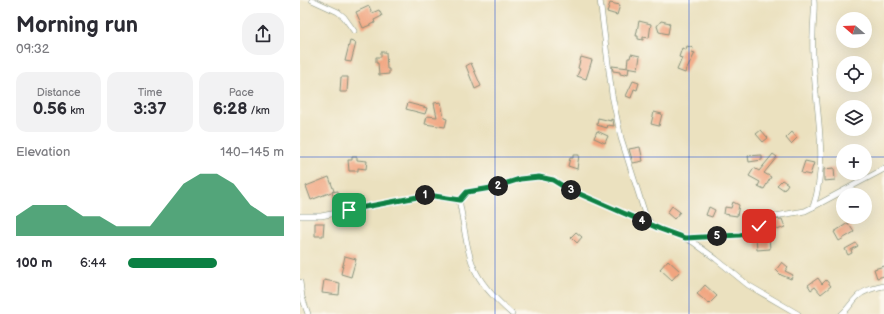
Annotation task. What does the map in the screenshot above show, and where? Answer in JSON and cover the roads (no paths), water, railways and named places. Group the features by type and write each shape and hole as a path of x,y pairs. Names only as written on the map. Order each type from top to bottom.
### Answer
{"street":[{"path":"312,0 338,12 344,17 354,31"},
{"path":"600,0 612,95 622,138 646,217 653,226"},
{"path":"813,208 818,194 821,174 818,105 814,70 814,0"},
{"path":"685,238 740,235 749,233 769,217 805,211 813,208 884,168"},
{"path":"460,200 467,192 491,188 520,179 539,177 553,180 566,188 653,226 685,238 710,254 748,285 798,314"},
{"path":"300,216 321,216 428,195 460,200"},
{"path":"460,200 471,259 476,273 489,291 512,314"},
{"path":"300,282 302,297 308,314"},
{"path":"842,314 859,296 870,290 884,286"}]}
